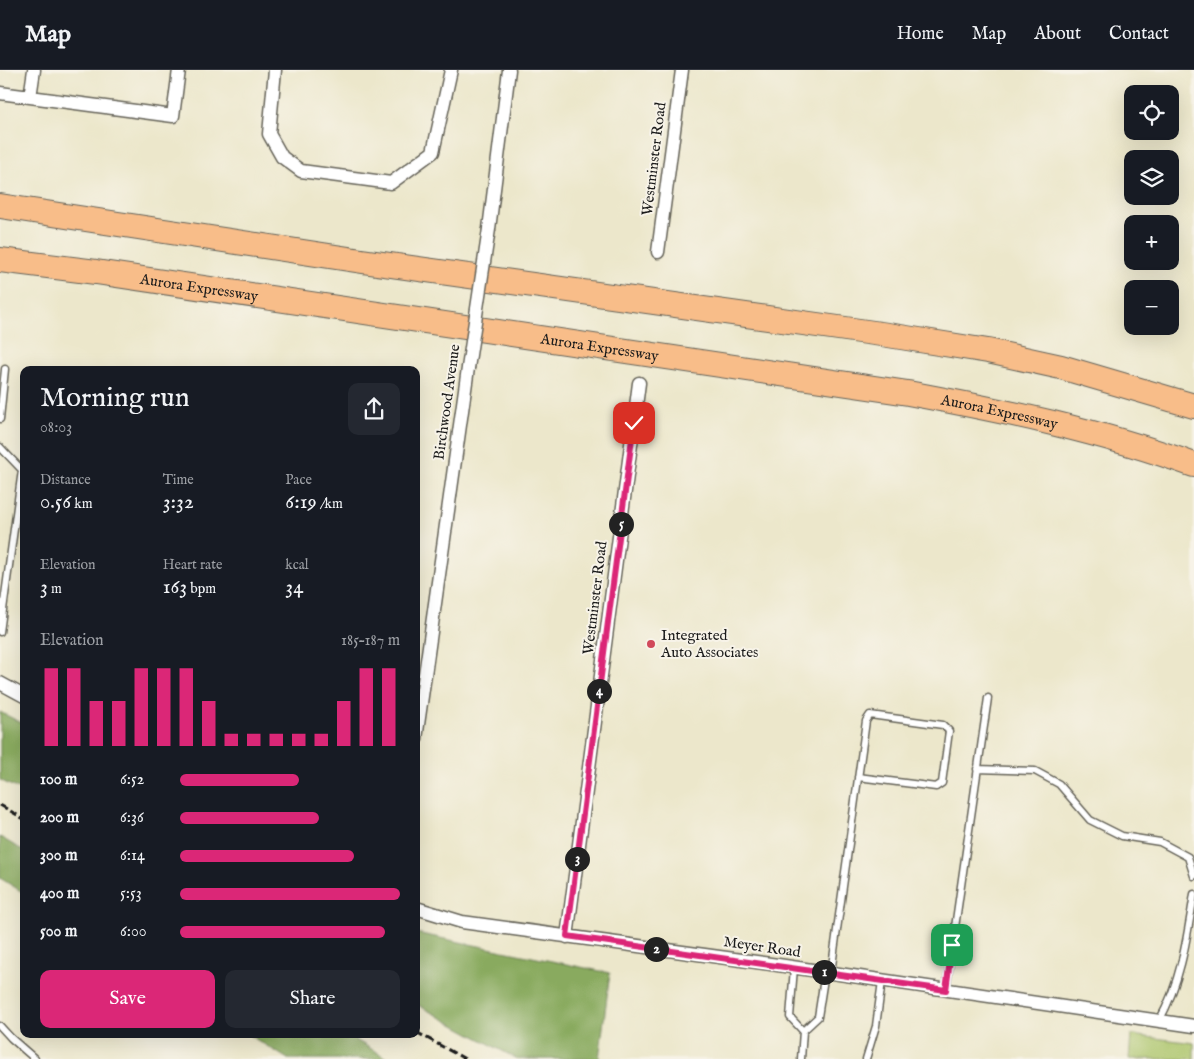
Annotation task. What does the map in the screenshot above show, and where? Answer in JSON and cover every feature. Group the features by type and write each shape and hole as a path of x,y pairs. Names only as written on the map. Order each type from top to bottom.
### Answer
{"highway":[{"path":"0,206 988,351 1061,367 1194,406"},
{"name":"Aurora Expressway","path":"0,260 96,272 908,393 1002,410 1089,431 1194,465"},
{"path":"0,274 96,272"}],"street":[{"path":"30,97 34,70"},
{"path":"0,93 173,116 179,70"},
{"path":"275,70 269,134 282,157 301,171 391,184 433,152 451,70"},
{"name":"Birchwood Avenue","path":"420,710 489,230 509,70"},
{"name":"Westminster Road","path":"658,252 682,70"},
{"name":"Westminster Road","path":"567,936 639,383"},
{"path":"0,683 20,694"},
{"name":"Meyer Road","path":"420,909 462,922 1194,1026"}],"lane":[{"path":"0,419 5,369"},
{"path":"0,447 20,468"},
{"path":"0,632 20,485"},
{"path":"946,990 988,698"},
{"path":"802,1031 818,1018 828,973 866,720 870,715 943,725 949,731 942,783 936,787 858,777"},
{"path":"977,769 1035,771 1059,784 1090,820 1122,836 1160,842 1188,856 1194,876"},
{"path":"1159,1021 1169,1004 1185,953 1194,894"},
{"path":"794,968 790,1017 802,1031 801,1059"},
{"path":"866,1059 876,1026 882,981"},
{"path":"0,1026 10,1038 35,1059"}],"green space":[{"path":"0,712 20,722 20,790 0,780"},
{"path":"0,837 20,849 20,890 0,878"},
{"path":"420,934 610,973 599,1059 517,1059 420,1006"},
{"path":"1131,1035 1194,1043 1194,1059 1129,1059"},
{"path":"254,1038 352,1038 389,1059 288,1059"}],"railway":[{"path":"0,805 20,817"},
{"path":"420,1034 465,1059"}],"place":[{"name":"Integrated Auto Associates","path":"651,644"}],"route":[{"path":"634,423 567,936 946,990 952,945"}]}
